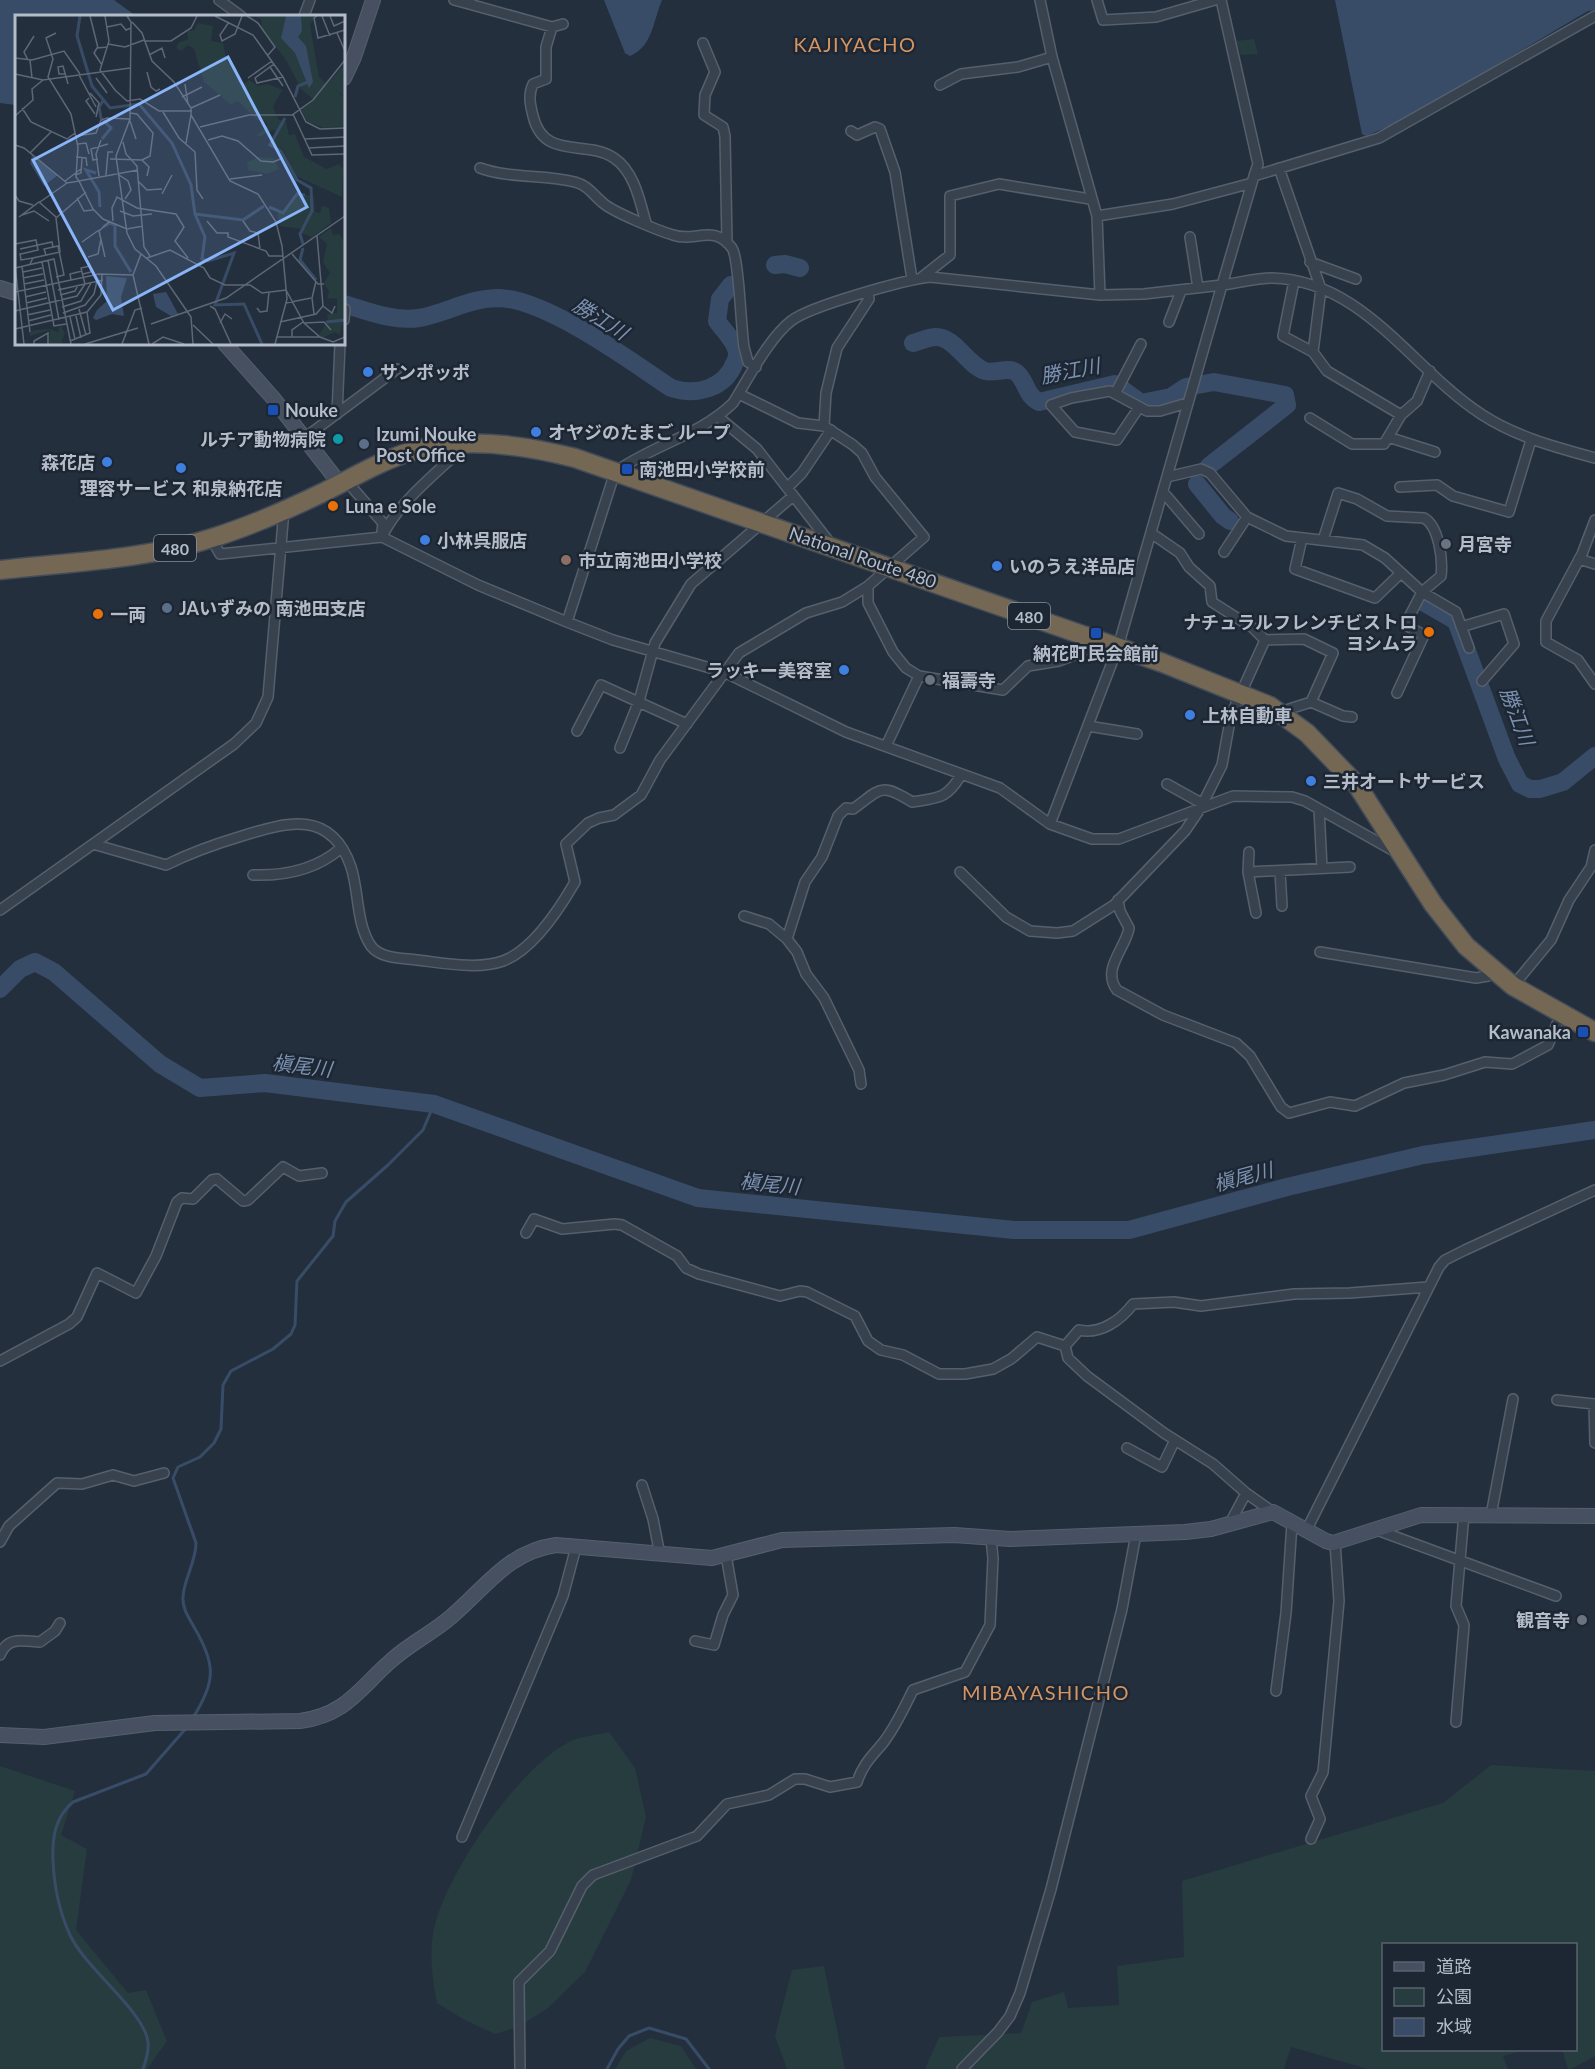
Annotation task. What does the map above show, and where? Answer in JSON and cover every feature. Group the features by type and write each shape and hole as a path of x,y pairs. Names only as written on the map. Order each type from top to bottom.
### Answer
{"highway":[{"name":"National Route 480","path":"0,570 134,556 211,538 284,510 414,450 467,444 524,447 575,458 1118,647 1240,693 1280,712 1328,752 1357,785 1449,925 1494,972 1513,986 1595,1032"}],"street":[{"path":"219,0 240,15"},
{"path":"304,15 310,0"},
{"path":"345,72 373,0"},
{"path":"454,0 469,2 552,27 563,24"},
{"path":"1040,0 1052,57 1090,199 1097,216 1100,295"},
{"path":"1097,0 1103,20 1156,17 1215,0"},
{"path":"1050,824 1118,647 1258,164 1221,0"},
{"path":"1097,216 1173,204 1253,179 1279,168 1379,138 1595,16"},
{"path":"552,27 546,47 546,80 533,84 529,93 534,121 546,138 554,144 565,149 600,152 623,166 639,197 646,223"},
{"path":"704,42 715,72 705,94 704,115 717,121 723,127 725,136 727,243"},
{"path":"940,85 961,74 1018,67 1052,57"},
{"path":"851,131 857,135 875,127 880,129 895,172 917,278"},
{"path":"480,168 498,174 561,178 578,183 590,188 609,207 675,236 710,233 727,243 735,253 744,347 748,362 756,367"},
{"path":"1279,168 1321,288 1312,352"},
{"path":"917,278 950,255 950,196 999,184 1090,199"},
{"path":"1190,237 1198,288"},
{"path":"1310,262 1356,279"},
{"path":"567,622 615,472 633,460 673,443 717,416 733,403 780,331 790,321 801,314 917,278 952,278 1100,295 1181,291 1270,278 1321,288 1356,306 1479,413 1531,440 1595,458"},
{"path":"1294,281 1283,336 1312,352 1327,371 1401,415"},
{"path":"0,288 15,293"},
{"path":"1169,322 1181,291"},
{"path":"620,748 639,700 655,643 691,584 761,522 790,492 828,428 826,393 837,348 869,300 868,293"},
{"path":"1117,390 1141,344"},
{"path":"226,345 273,398 340,484 350,485 383,523 382,537"},
{"path":"337,414 340,345"},
{"path":"303,439 397,369"},
{"path":"1310,418 1352,444 1384,444 1401,415 1417,401 1430,371"},
{"path":"1117,390 1138,409 1160,411 1187,403"},
{"path":"1117,390 1071,398 1051,405 1075,432 1117,440 1138,409"},
{"path":"93,844 160,866 195,850 282,823 299,822 336,839 351,866 365,933 372,947 381,954 447,963 486,965 504,961 534,938 563,902 575,882 566,851 566,844 570,838 594,820 614,815 634,802 739,653 806,614 842,602 868,586 924,537 875,477 862,453 828,428 798,423 739,394"},
{"path":"717,416 757,449 827,539 826,544"},
{"path":"1388,437 1435,452"},
{"path":"1400,487 1437,485 1453,496 1509,512 1531,440"},
{"path":"382,537 387,525 440,468 467,444"},
{"path":"1167,477 1201,468 1210,472 1247,517 1286,536 1363,545 1385,558 1422,592 1456,612 1469,648"},
{"path":"1162,492 1199,534"},
{"path":"1323,540 1338,493 1357,499 1387,516 1424,518 1434,528 1442,568 1441,576 1422,592 1405,625 1424,635 1397,693"},
{"path":"0,910 234,744 256,723 268,697 284,510"},
{"path":"1224,552 1247,517"},
{"path":"1595,520 1579,559 1546,621 1546,642 1578,660 1595,684"},
{"path":"1151,533 1180,553 1190,567 1210,586 1212,602 1253,628 1265,640 1304,639 1333,653 1311,702"},
{"path":"211,538 220,554 382,537 478,585 567,622 653,652 724,672 817,719 1000,788 1050,824 1092,839 1106,841 1119,839 1202,806 1243,795 1292,797 1402,854"},
{"path":"1302,538 1295,569 1375,598 1401,573"},
{"path":"1579,559 1595,564"},
{"path":"868,586 867,603 893,652 906,668 919,676 1003,690 1028,666 1059,661 1080,653 1099,641"},
{"path":"1461,627 1504,614 1514,644 1482,681"},
{"path":"960,872 1006,917 1024,929 1042,933 1074,931 1104,913 1185,831 1202,806 1226,756 1231,716 1265,640"},
{"path":"886,746 919,676"},
{"path":"577,731 601,685 639,700 687,724"},
{"path":"1280,712 1311,702 1343,716 1352,717"},
{"path":"1088,726 1137,734"},
{"path":"787,939 805,882 822,857 838,816 846,808 853,809 882,789 892,789 912,802 939,798 951,792 961,775"},
{"path":"1167,784 1202,806"},
{"path":"1319,809 1322,868"},
{"path":"253,875 273,876 313,866 327,860 341,848"},
{"path":"1513,986 1551,940 1569,900 1591,867 1595,850"},
{"path":"1249,852 1248,872 1256,913"},
{"path":"1248,872 1350,867"},
{"path":"1280,871 1282,906"},
{"path":"1118,900 1120,911 1129,927 1111,975 1112,984 1117,990 1163,1016 1227,1039 1244,1048 1281,1107 1289,1113 1330,1102 1355,1106 1404,1083 1444,1075 1485,1062 1512,1064 1548,1045 1561,1014"},
{"path":"744,916 769,924 787,939 797,952 806,974 824,998 859,1070 861,1084"},
{"path":"1320,952 1476,978 1488,976 1494,972"},
{"path":"0,1361 69,1324 77,1317 97,1273 136,1293 156,1256 177,1202 182,1198 194,1199 212,1180 217,1179 243,1201 248,1200 283,1167 299,1176 322,1173"},
{"path":"1306,1531 1428,1287 1445,1260 1595,1190"},
{"path":"526,1233 534,1220 538,1219 562,1229 622,1225 677,1256 686,1269 699,1274 780,1296 800,1291 807,1292 855,1316 868,1341 881,1350 903,1355 939,1374 965,1374 993,1369 1011,1359 1037,1337 1065,1346"},
{"path":"1065,1346 1079,1330 1090,1332 1103,1328 1124,1316 1133,1304 1174,1302 1202,1306 1294,1294 1350,1293 1428,1287"},
{"path":"1065,1346 1068,1358 1087,1376 1175,1440 1214,1464 1246,1493 1273,1512 1326,1541 1335,1542 1421,1515 1595,1516"},
{"path":"1491,1515 1513,1399"},
{"path":"1557,1400 1594,1404 1595,1443"},
{"path":"1127,1448 1162,1467 1175,1440"},
{"path":"0,1542 9,1526 57,1483 82,1484 113,1475 134,1481 164,1473"},
{"path":"642,1485 653,1519 660,1556"},
{"path":"1230,1523 1246,1493"},
{"path":"0,1735 26,1738 155,1723 300,1721 320,1718 338,1711 393,1658 452,1617 512,1562 534,1548 556,1545 660,1556 712,1558 783,1540 954,1534 991,1538 1185,1532 1273,1512"},
{"path":"1456,1722 1464,1625 1456,1606 1462,1560 1464,1514"},
{"path":"1276,1691 1286,1613 1292,1523"},
{"path":"1377,1530 1556,1596"},
{"path":"962,2069 998,2032 1010,2016 1020,1993 1051,1889 1122,1609 1136,1534"},
{"path":"520,2069 519,1982 550,1951 582,1886 593,1875 697,1836 727,1804 769,1795 795,1779 805,1779 830,1787 857,1782 865,1761 883,1743 904,1710 913,1690 965,1672 990,1625 993,1558 991,1538"},
{"path":"1311,1839 1320,1819 1311,1796 1323,1772 1337,1628 1339,1601 1335,1542"},
{"path":"462,1837 563,1596 576,1547"},
{"path":"695,1641 714,1645 723,1615 733,1595 726,1555"},
{"path":"0,1655 7,1644 14,1640 40,1642 55,1631 60,1623"}],"green space":[{"path":"1254,39 1258,54 1241,55 1236,41"},
{"path":"609,1732 635,1768 646,1817 631,1880 585,1972 548,2008 518,2027 495,2034 463,2019 437,2003 431,1951 436,1921 444,1899 456,1874 489,1821 529,1774 549,1755 569,1742"},
{"path":"1491,1765 1595,1771 1595,2056 1568,2069 1562,2051 1577,2051 1577,1943 1382,1943 1382,2051 1521,2051 1503,2056 1508,2069 1368,2069 1291,2047 1284,2069 925,2069 939,2037 1021,2033 1032,2002 1064,1992 1068,2008 1119,2005 1117,1966 1184,1957 1182,1881 1443,1803"},
{"path":"0,1766 75,1791 61,1835 87,1849 76,1930 128,1993 146,1990 167,2041 147,2069 0,2069"},
{"path":"824,1966 845,2069 787,2069 775,2036 792,1970"},
{"path":"650,2038 681,2046 696,2069 615,2069 626,2051"}],"water":[{"path":"0,0 114,0 135,15 15,15 15,105 0,103"},
{"path":"604,0 662,0 648,39 638,52 630,56 625,53"},
{"path":"1335,0 1595,0 1595,10 1588,11 1401,121 1366,136 1362,134"}],"waterway":[{"name":"勝江川","path":"775,265 785,264 800,268"},
{"name":"勝江川","path":"345,304 381,315 410,319 429,316 488,299 519,301 541,309 588,333 671,388 690,391 709,388 717,384 724,379 736,360 735,345 717,321 720,299 731,285"},
{"name":"勝江川","path":"913,343 927,338 943,338 985,371 1014,371 1031,396 1039,402 1115,384 1141,403 1171,397 1186,387 1214,382 1285,395 1287,405 1209,466"},
{"name":"勝江川","path":"1197,484 1223,516 1230,521"},
{"name":"勝江川","path":"1423,602 1456,621 1507,759 1520,784 1530,789 1540,789 1563,782 1595,756"},
{"name":"槇尾川","path":"0,989 20,969 35,962 54,972 160,1064 200,1088 265,1083 434,1104 698,1198 1014,1230 1129,1230 1287,1187 1423,1155 1595,1130"},
{"path":"193,1718 206,1694 210,1663 184,1605 184,1590 196,1543 173,1478 178,1467 200,1457 214,1443 221,1429 223,1385 231,1371 273,1349 291,1334 295,1325 297,1281 333,1236 335,1221 346,1202 423,1130 434,1104"},
{"path":"143,2069 148,2046 144,2030 126,2003 88,1962 66,1926 55,1879 54,1836 58,1821 73,1802 146,1774 188,1726"},
{"path":"607,2069 618,2049 629,2036 649,2028 686,2039 709,2069"}],"place":[{"name":"サンポッポ","path":"368,372"},
{"name":"Nouke","path":"273,410"},
{"name":"オヤジのたまご ループ","path":"536,432"},
{"name":"ルチア動物病院","path":"338,439"},
{"name":"Izumi Nouke Post Office","path":"364,444"},
{"name":"森花店","path":"107,462"},
{"name":"理容サービス 和泉納花店","path":"181,468"},
{"name":"南池田小学校前","path":"627,469"},
{"name":"Luna e Sole","path":"333,506"},
{"name":"小林呉服店","path":"425,540"},
{"name":"月宮寺","path":"1446,544"},
{"name":"市立南池田小学校","path":"566,560"},
{"name":"いのうえ洋品店","path":"997,566"},
{"name":"JAいずみの 南池田支店","path":"167,608"},
{"name":"一両","path":"98,614"},
{"name":"ナチュラルフレンチビストロ ヨシムラ","path":"1429,632"},
{"name":"納花町民会館前","path":"1096,633"},
{"name":"ラッキー美容室","path":"844,670"},
{"name":"福壽寺","path":"930,680"},
{"name":"上林自動車","path":"1190,715"},
{"name":"三井オートサービス","path":"1311,781"},
{"name":"Kawanaka","path":"1583,1032"},
{"name":"観音寺","path":"1582,1620"}],"district":[{"name":"KAJIYACHO","path":"855,44"},
{"name":"MIBAYASHICHO","path":"1046,1692"}]}
